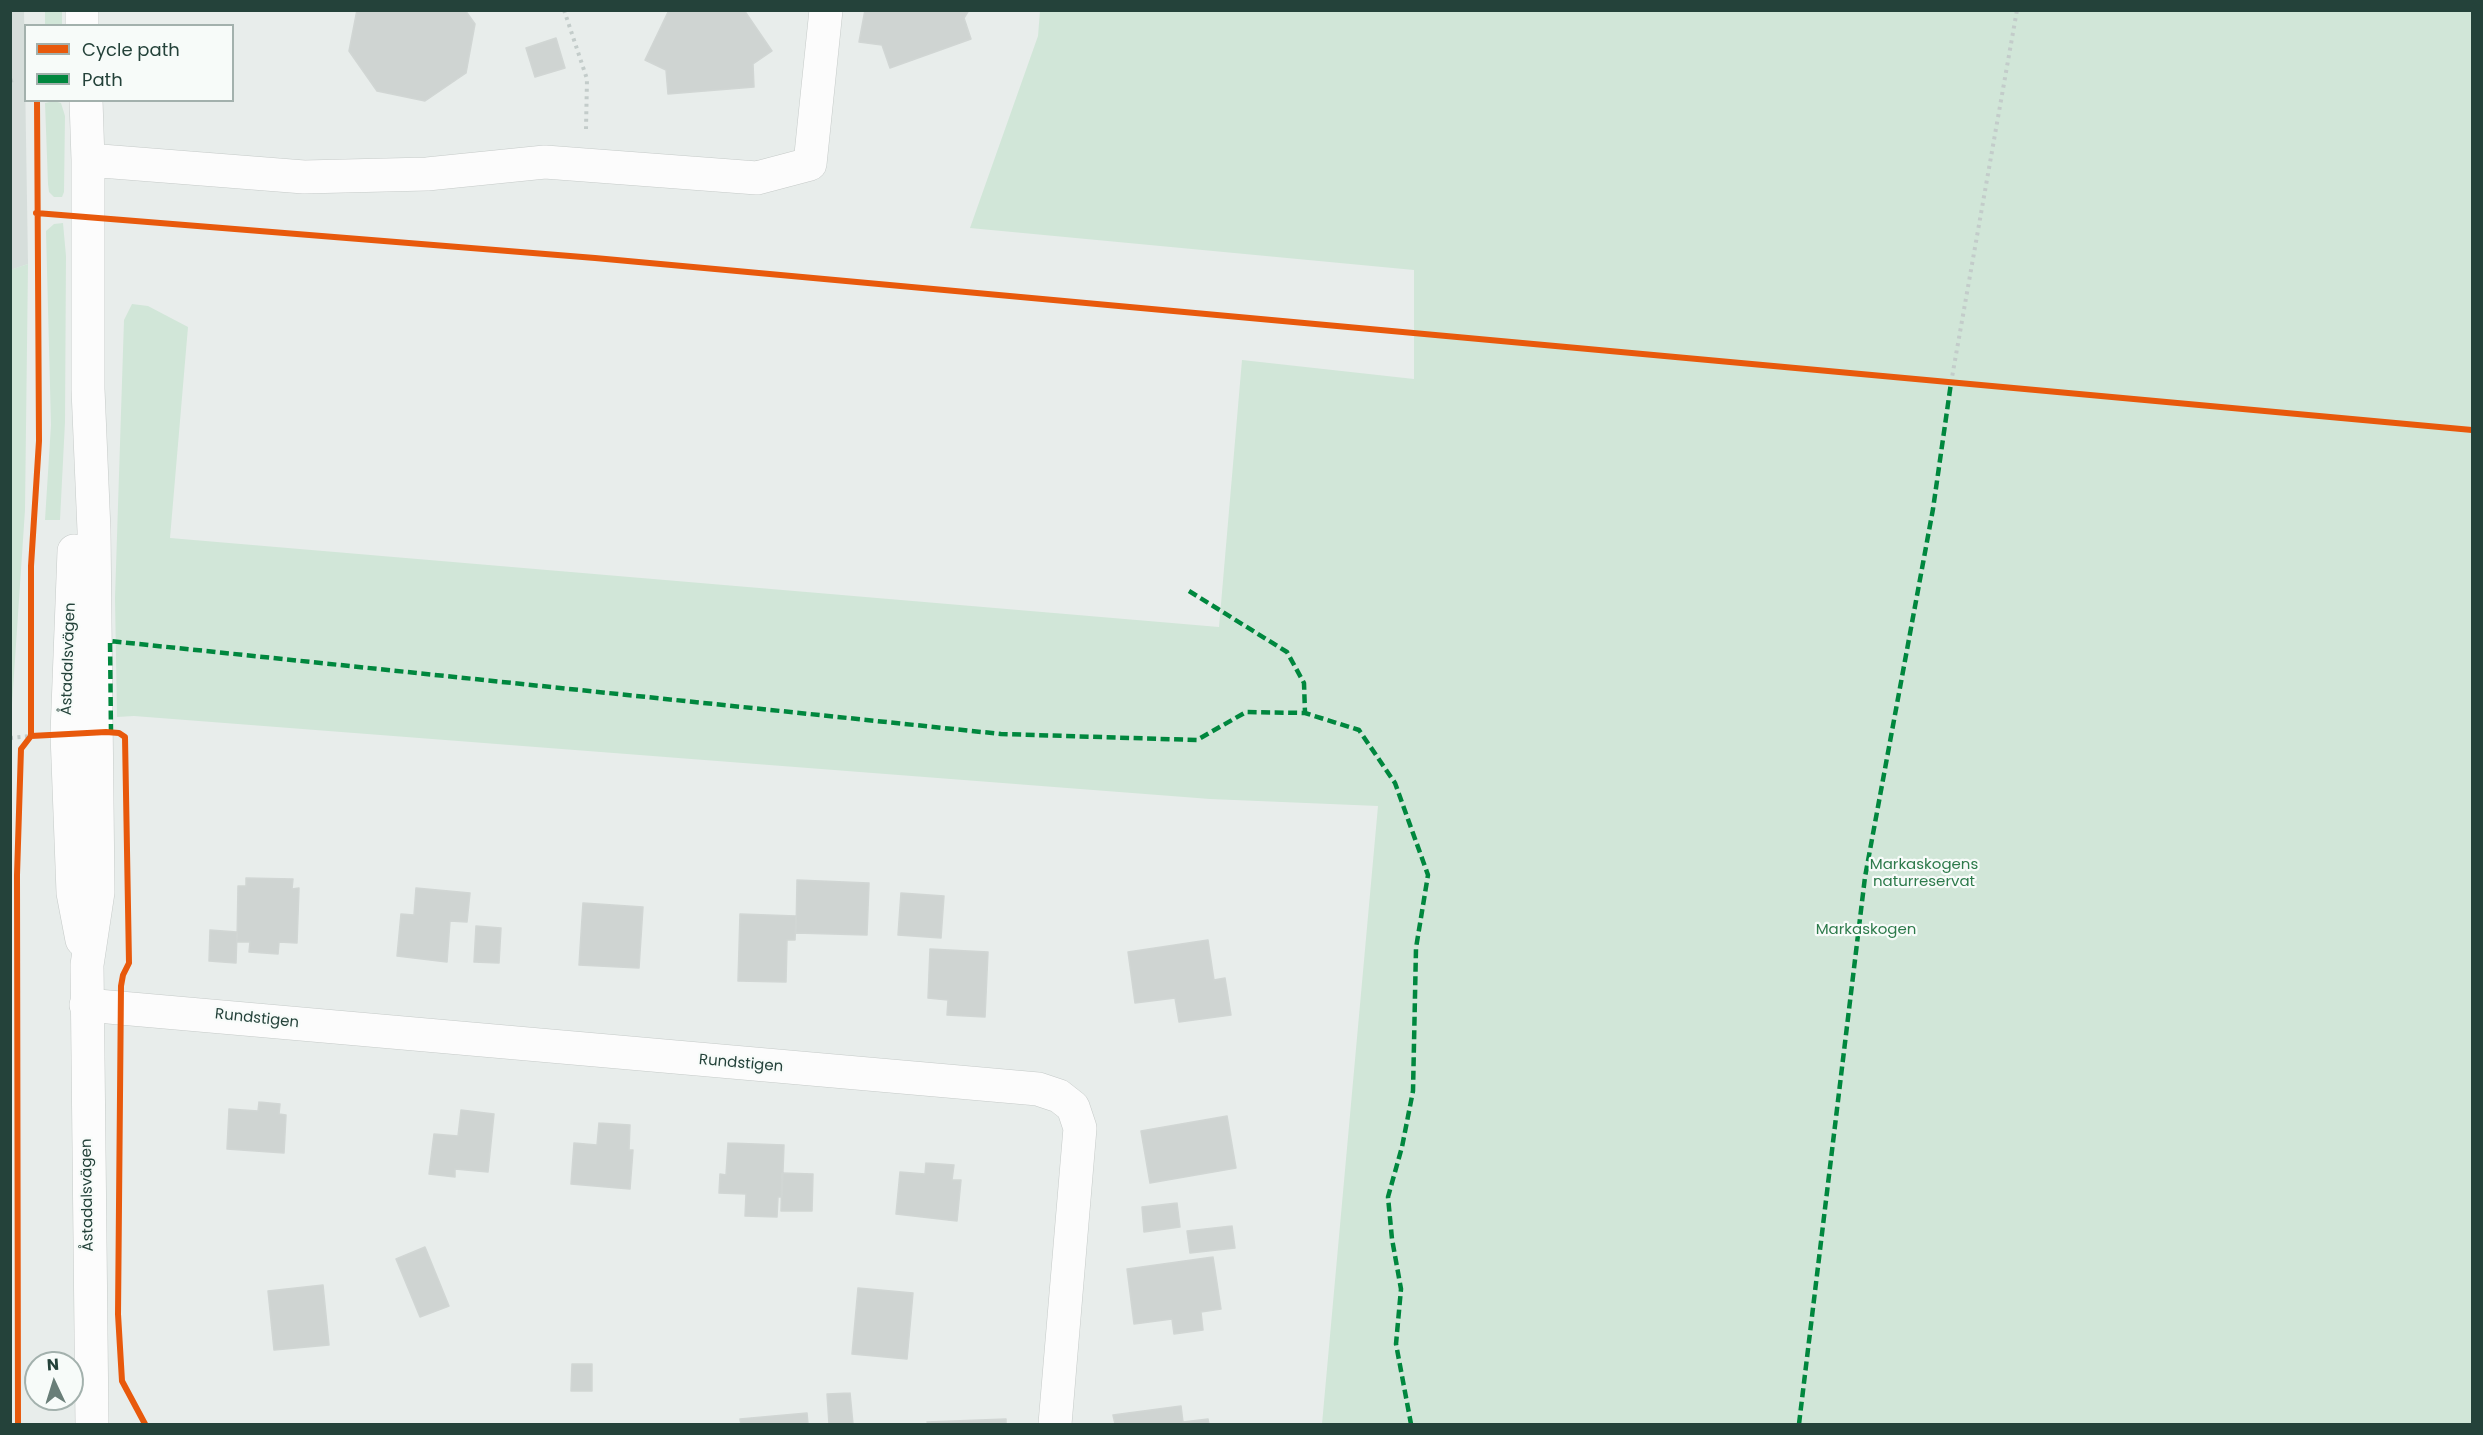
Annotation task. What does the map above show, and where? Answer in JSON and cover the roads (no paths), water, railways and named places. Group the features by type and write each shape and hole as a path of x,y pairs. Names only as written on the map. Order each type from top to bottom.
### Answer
{"street":[{"path":"88,160 304,177 427,174 545,162 757,178 810,164 826,10"},
{"name":"Åstadalsvägen","path":"86,102 88,389 94,531 98,892 87,965 86,1005 92,1425"},
{"name":"Rundstigen","path":"86,1005 1038,1089 1059,1096 1073,1107 1080,1128 1055,1425"}],"park label":[{"name":"Markaskogens naturreservat","path":"1924,874"},
{"name":"Markaskogen","path":"1866,930"}]}
